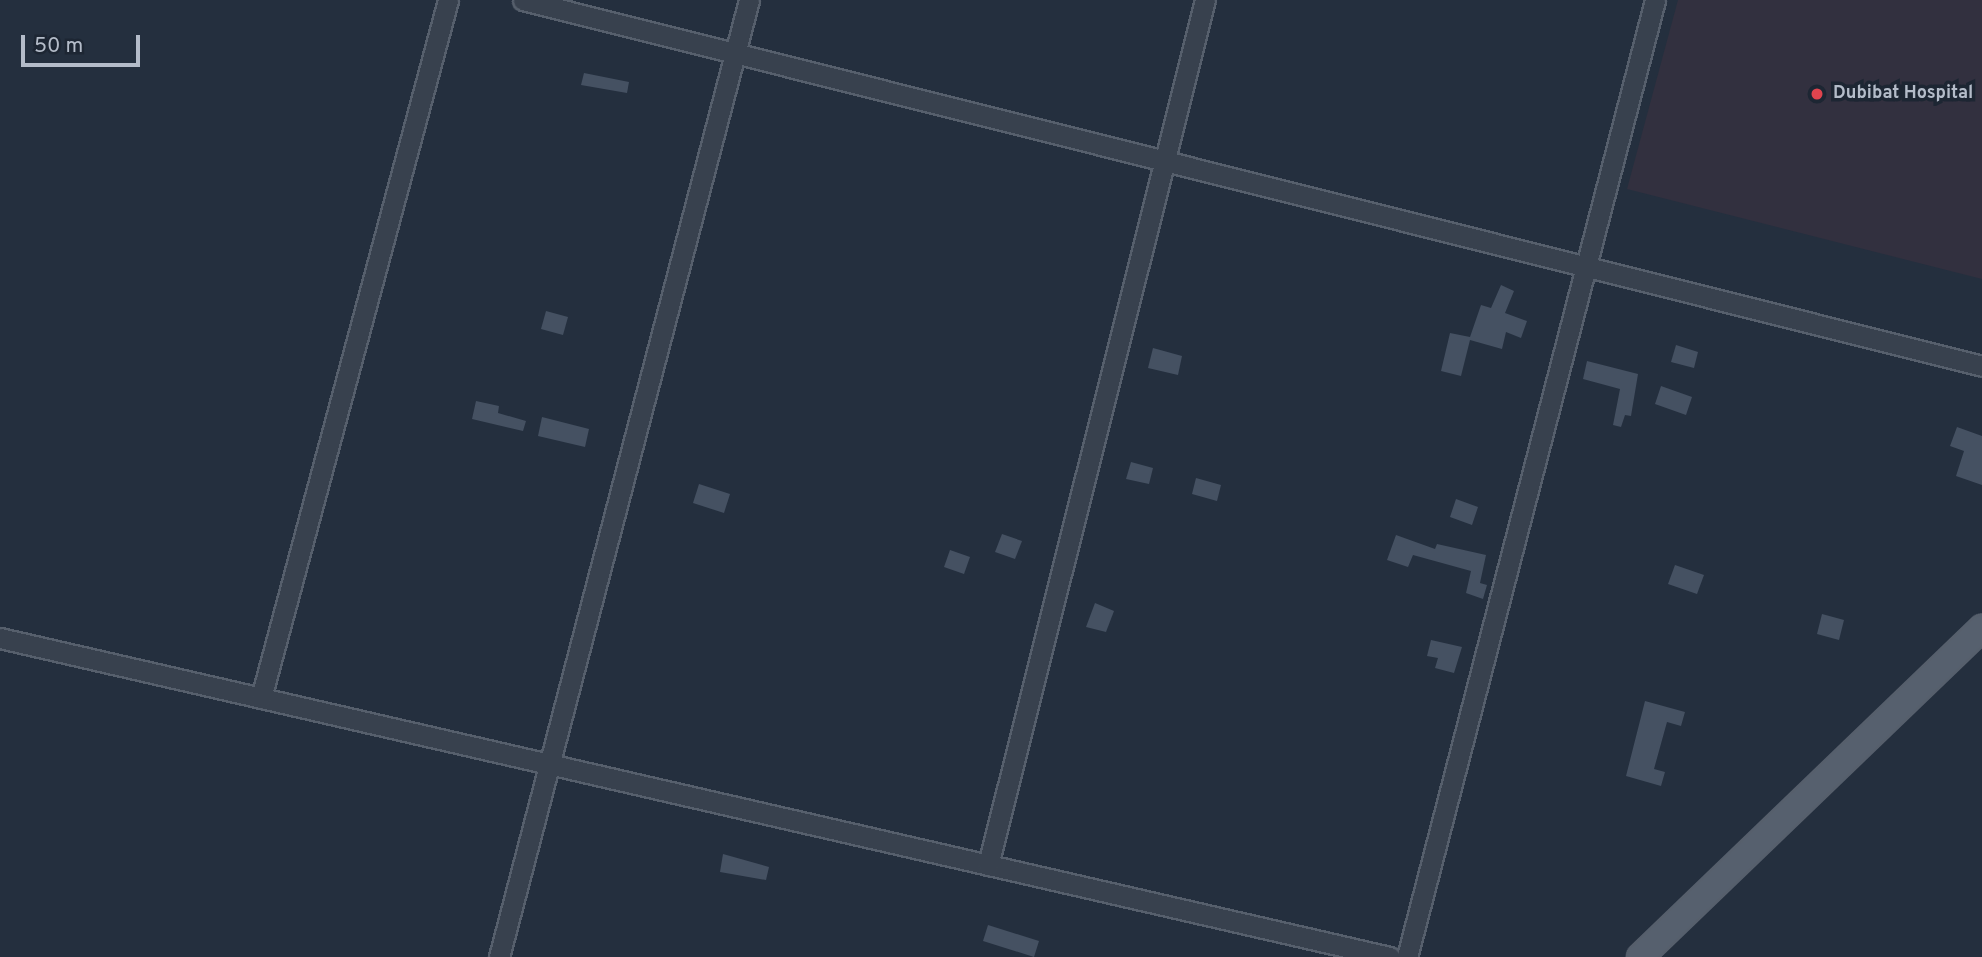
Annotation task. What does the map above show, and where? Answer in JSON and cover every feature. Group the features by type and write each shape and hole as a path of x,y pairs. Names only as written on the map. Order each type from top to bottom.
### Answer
{"main road":[{"path":"1640,957 1982,628"}],"street":[{"path":"261,698 448,0"},
{"path":"523,0 1982,366"},
{"path":"499,957 749,0"},
{"path":"988,865 1205,0"},
{"path":"1406,957 1655,0"},
{"path":"0,638 1390,957"}],"shaded area":[{"name":"Dubibat Hospital","path":"1678,0 1982,0 1982,279 1627,189"}],"building":[{"path":"584,73 629,82 627,93 581,85"},
{"path":"1501,285 1514,291 1505,313 1527,321 1521,338 1506,332 1502,349 1470,340 1461,376 1441,371 1450,333 1470,337 1481,305 1491,308"},
{"path":"546,311 568,317 563,335 541,329"},
{"path":"1676,345 1698,352 1694,368 1671,362"},
{"path":"1153,348 1182,356 1178,375 1148,368"},
{"path":"1587,361 1638,374 1631,416 1625,415 1621,427 1613,425 1620,389 1583,379"},
{"path":"1661,386 1692,397 1686,415 1655,404"},
{"path":"476,401 499,406 498,413 526,421 523,431 472,419"},
{"path":"542,417 589,429 585,447 538,436"},
{"path":"1957,427 1982,436 1982,485 1956,476 1964,451 1950,446"},
{"path":"1131,462 1153,468 1149,484 1126,479"},
{"path":"1196,478 1221,485 1217,501 1192,494"},
{"path":"699,484 730,494 724,513 693,503"},
{"path":"1456,499 1478,507 1472,525 1450,517"},
{"path":"1002,534 1022,541 1015,559 995,552"},
{"path":"1396,535 1435,549 1437,544 1486,555 1480,583 1487,585 1483,599 1466,593 1471,571 1413,555 1408,567 1387,560"},
{"path":"950,550 970,557 964,574 944,567"},
{"path":"1675,565 1704,575 1697,594 1668,584"},
{"path":"1095,603 1114,611 1106,632 1086,627"},
{"path":"1822,614 1844,620 1839,640 1817,634"},
{"path":"1431,640 1462,647 1454,673 1435,668 1438,658 1427,656"},
{"path":"1645,701 1685,712 1681,726 1667,722 1654,769 1665,772 1661,786 1626,776"},
{"path":"723,854 769,867 766,880 720,872"},
{"path":"988,925 1039,941 1034,957 983,941"}],"place":[{"name":"Dubibat Hospital","path":"1817,94"}]}
